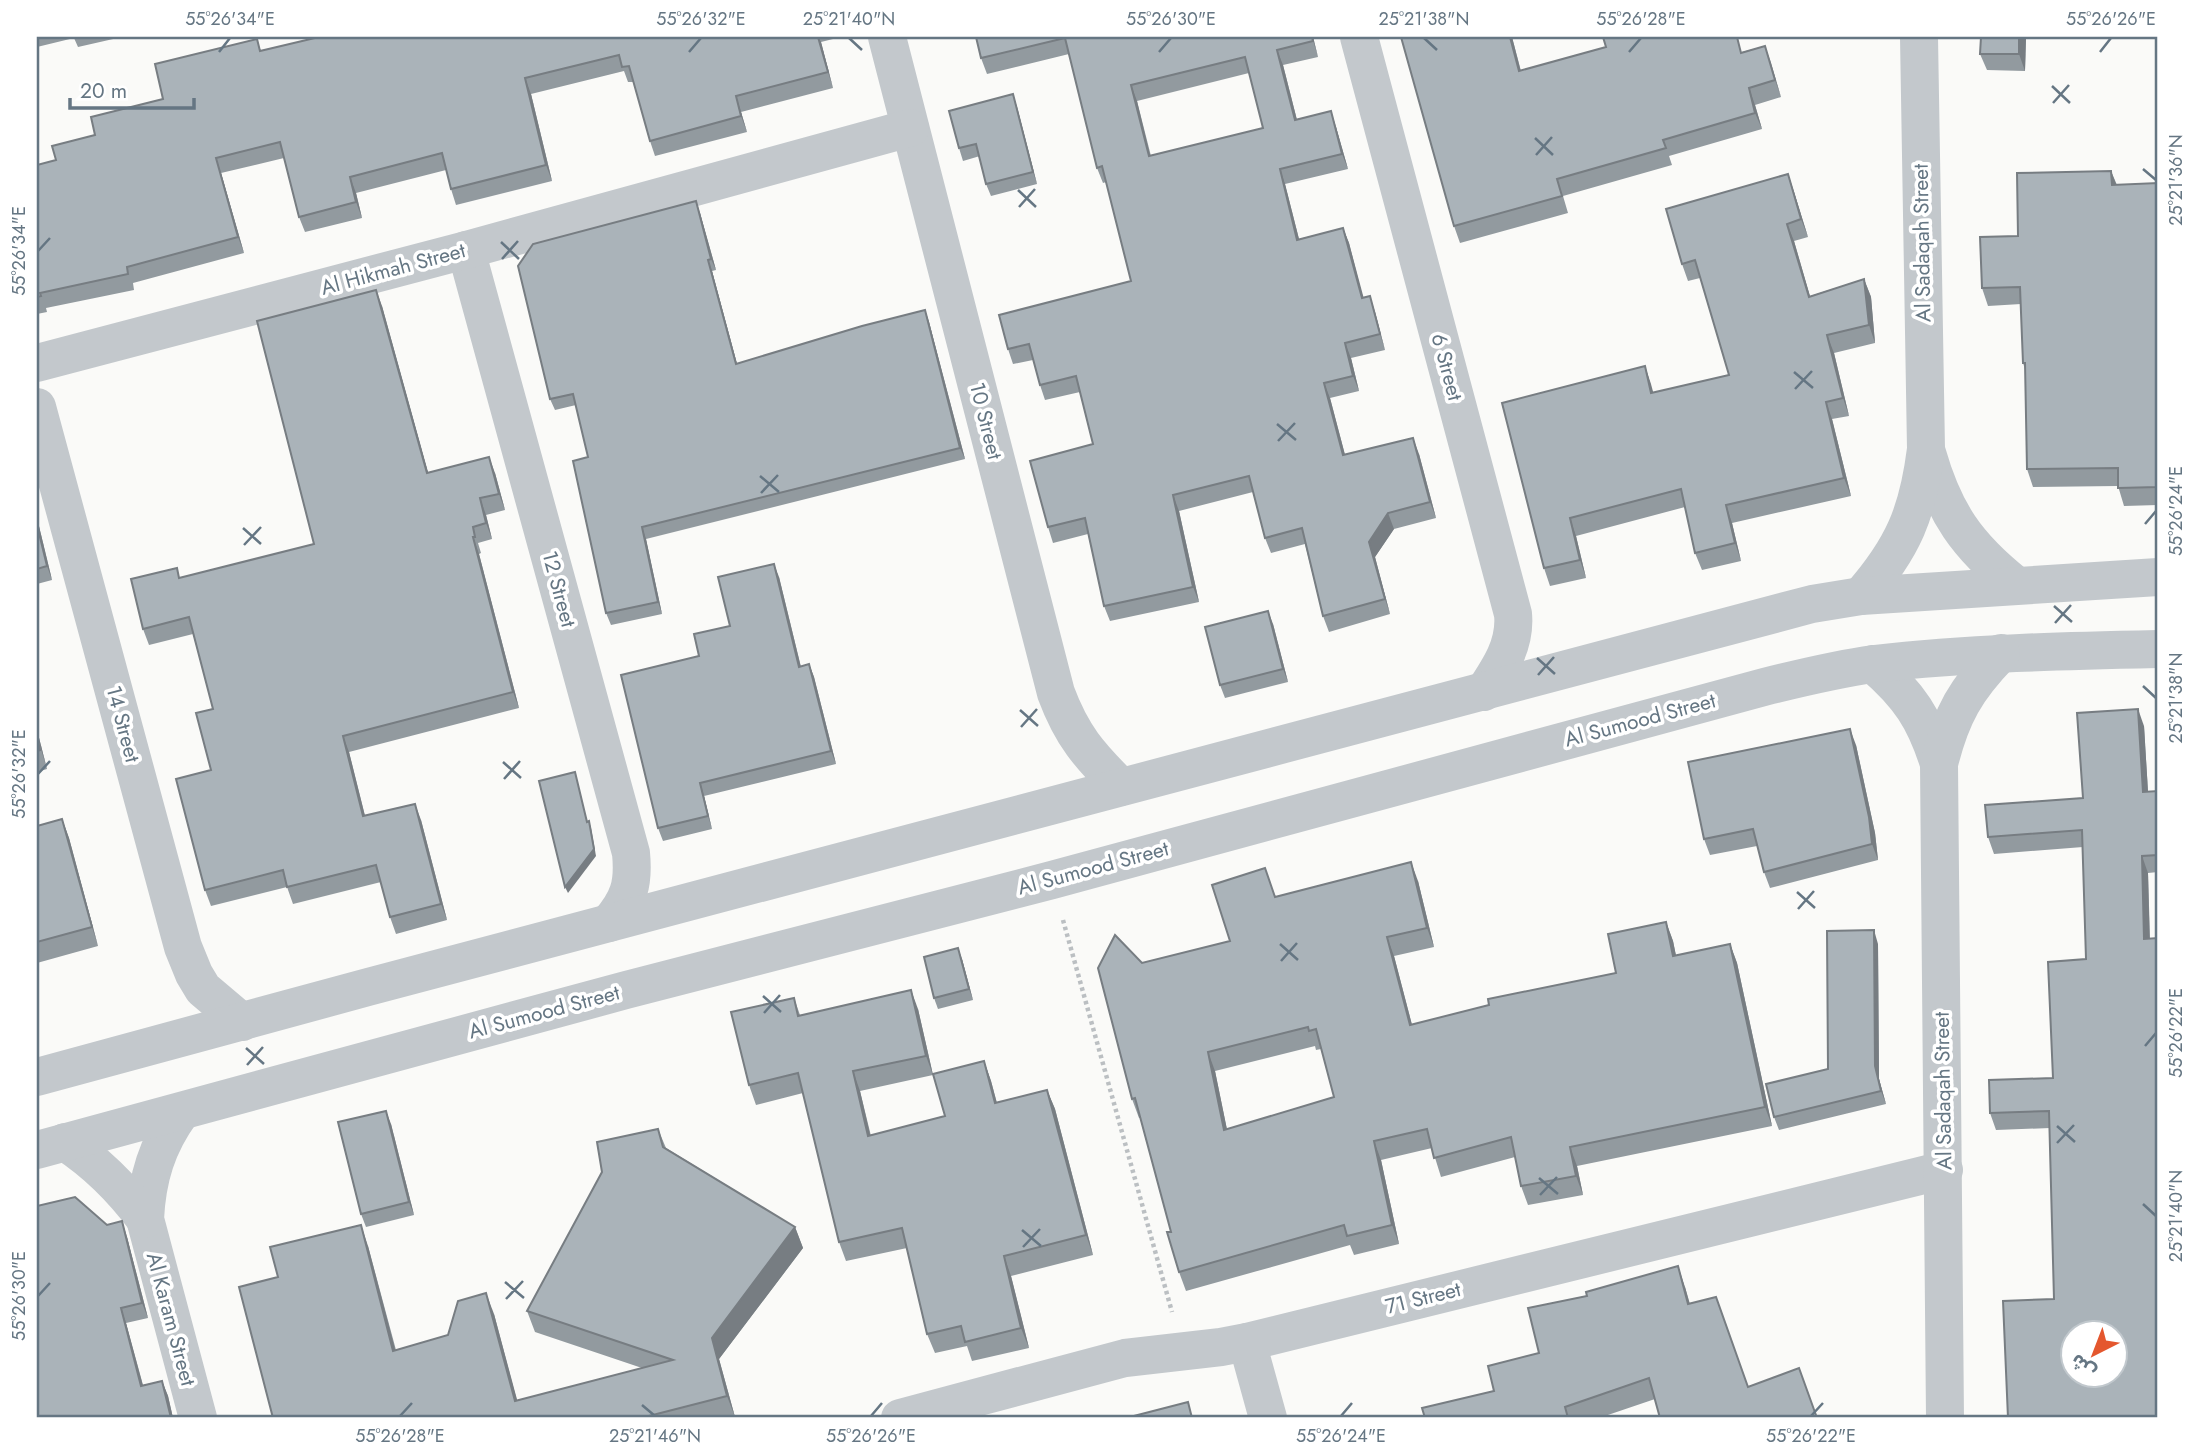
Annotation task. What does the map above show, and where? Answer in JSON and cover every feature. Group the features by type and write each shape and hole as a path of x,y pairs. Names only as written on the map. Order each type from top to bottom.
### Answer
{"street":[{"name":"10 Street","path":"887,37 1056,693 1066,721 1081,743 1097,764 1121,787"},
{"name":"6 Street","path":"1359,37 1513,614 1515,628 1509,649 1484,692"},
{"name":"Al Sadaqah Street","path":"1861,596 1883,571 1909,523 1922,482 1926,449 1919,37"},
{"name":"Al Hikmah Street","path":"37,363 466,250 911,128"},
{"name":"12 Street","path":"466,250 631,853 633,872 629,891 622,908 609,923"},
{"name":"14 Street","path":"37,407 183,947 203,989 242,1021"},
{"name":"Al Sadaqah Street","path":"1926,449 1935,481 1948,511 1967,539 1990,564 2016,585"},
{"path":"37,1077 1812,604 1861,596 2158,577"},
{"name":"Al Sumood Street","path":"51,1146 626,990 1052,880 1823,673 1873,664 2001,653 2158,649"},
{"name":"Al Sadaqah Street","path":"1938,764 1947,732 1961,703 1979,676 2001,653"},
{"name":"Al Sadaqah Street","path":"1873,664 1896,684 1915,708 1930,734 1938,764 1945,1418"},
{"name":"Al Karam Street","path":"181,1112 158,1151 146,1196 145,1219 198,1418"},
{"name":"Al Karam Street","path":"51,1146 84,1154 117,1184 145,1219"},
{"name":"71 Street","path":"900,1418 1125,1358 1247,1342 1944,1170"},
{"path":"1247,1342 1268,1418"}],"path":[{"path":"1052,880 1183,1350"}],"building":[{"path":"319,37 818,37 828,72 736,96 741,116 650,141 629,66 622,67 619,55 525,78 546,165 451,189 442,153 350,177 356,202 299,217 280,142 216,158 238,237 127,267 128,274 40,293 41,296 37,297 37,165 56,160 52,146 95,135 91,117 163,99 155,64 257,39 260,51"},
{"path":"976,37 1312,37 1313,41 1277,50 1295,120 1331,111 1342,154 1280,169 1297,240 1343,228 1362,298 1370,296 1380,334 1345,343 1353,376 1324,383 1343,455 1413,438 1430,502 1388,513 1369,542 1385,599 1323,616 1302,528 1265,538 1249,476 1173,495 1193,587 1104,606 1085,518 1048,527 1030,461 1093,444 1076,376 1040,385 1029,344 1008,349 999,315 1131,281 1102,166 1097,168 1065,38 981,58","holes":["1245,57 1263,128 1149,156 1131,85"]},
{"path":"1401,37 1510,37 1519,71 1606,47 1603,37 1737,37 1741,53 1765,46 1775,80 1749,88 1755,113 1663,140 1666,148 1557,179 1562,196 1454,226"},
{"path":"1981,37 2019,37 2019,54 1980,54"},
{"path":"1013,94 1033,172 986,184 976,144 959,148 949,111"},
{"path":"2111,171 2112,185 2158,183 2158,487 2118,488 2118,468 2027,469 2020,287 1982,288 1980,237 2018,236 2017,173"},
{"path":"1788,174 1801,219 1787,224 1809,297 1864,279 1869,325 1827,335 1843,398 1826,402 1844,478 1726,505 1735,543 1695,553 1681,489 1570,518 1580,560 1544,568 1502,403 1645,366 1651,393 1729,375 1695,260 1682,264 1666,209"},
{"path":"696,201 711,259 708,260 736,364 925,310 960,448 642,527 658,602 606,613 573,461 588,457 573,394 550,399 518,266 533,244"},
{"path":"376,290 427,473 489,457 499,494 480,498 486,523 473,527 473,537 513,692 343,736 363,816 415,804 441,904 390,917 376,865 287,887 283,870 205,890 176,779 211,770 196,713 213,709 189,617 143,629 131,579 177,568 179,578 314,544 257,321"},
{"path":"37,525 47,566 37,569"},
{"path":"774,564 799,667 809,664 831,751 700,783 708,816 658,828 621,675 699,656 694,634 730,626 718,577"},
{"path":"1268,611 1283,669 1220,685 1205,627"},
{"path":"2138,709 2143,792 2158,791 2158,855 2142,856 2144,939 2158,938 2158,1418 2008,1418 2003,1301 2054,1299 2049,1111 1990,1113 1989,1080 2053,1078 2048,962 2086,959 2082,830 1988,837 1985,805 2083,798 2077,713"},
{"path":"1850,729 1869,817 1872,844 1764,872 1753,829 1704,839 1688,762"},
{"path":"575,772 594,849 565,887 539,781"},
{"path":"62,819 92,927 37,942 37,826"},
{"path":"1411,862 1427,928 1387,937 1410,1025 1489,1005 1488,999 1616,973 1608,934 1666,922 1673,956 1730,944 1765,1107 1570,1147 1576,1176 1521,1186 1511,1137 1434,1158 1427,1129 1374,1141 1392,1225 1347,1236 1344,1225 1179,1272 1167,1232 1171,1232 1135,1098 1132,1099 1098,968 1115,935 1142,963 1230,941 1212,885 1265,868 1275,897","holes":["1308,1027 1309,1031 1316,1029 1334,1097 1224,1130 1208,1052"]},
{"path":"1874,930 1875,1066 1881,1091 1774,1117 1766,1084 1828,1069 1827,931"},
{"path":"958,948 969,989 934,998 924,957"},
{"path":"911,990 926,1056 853,1071 868,1136 945,1116 933,1074 984,1061 995,1103 1047,1090 1086,1235 1004,1256 1021,1328 965,1342 961,1326 927,1334 902,1228 839,1242 798,1073 749,1085 731,1012 794,998 798,1016"},
{"path":"386,1111 409,1202 361,1214 338,1122"},
{"path":"658,1129 663,1147 795,1227 712,1338 727,1396 641,1418 273,1418 239,1287 278,1277 270,1247 361,1225 393,1351 448,1335 458,1301 486,1293 515,1401 673,1360 527,1311 602,1172 597,1142"},
{"path":"75,1197 107,1225 122,1221 142,1303 121,1308 141,1386 162,1381 171,1418 37,1418 37,1206"},
{"path":"1678,1266 1688,1304 1716,1297 1748,1387 1799,1368 1817,1418 1660,1418 1649,1378 1565,1407 1568,1418 1425,1418 1422,1408 1494,1391 1488,1366 1539,1353 1528,1308 1587,1296 1586,1292"},
{"path":"1188,1402 1192,1418 1126,1418"}]}
